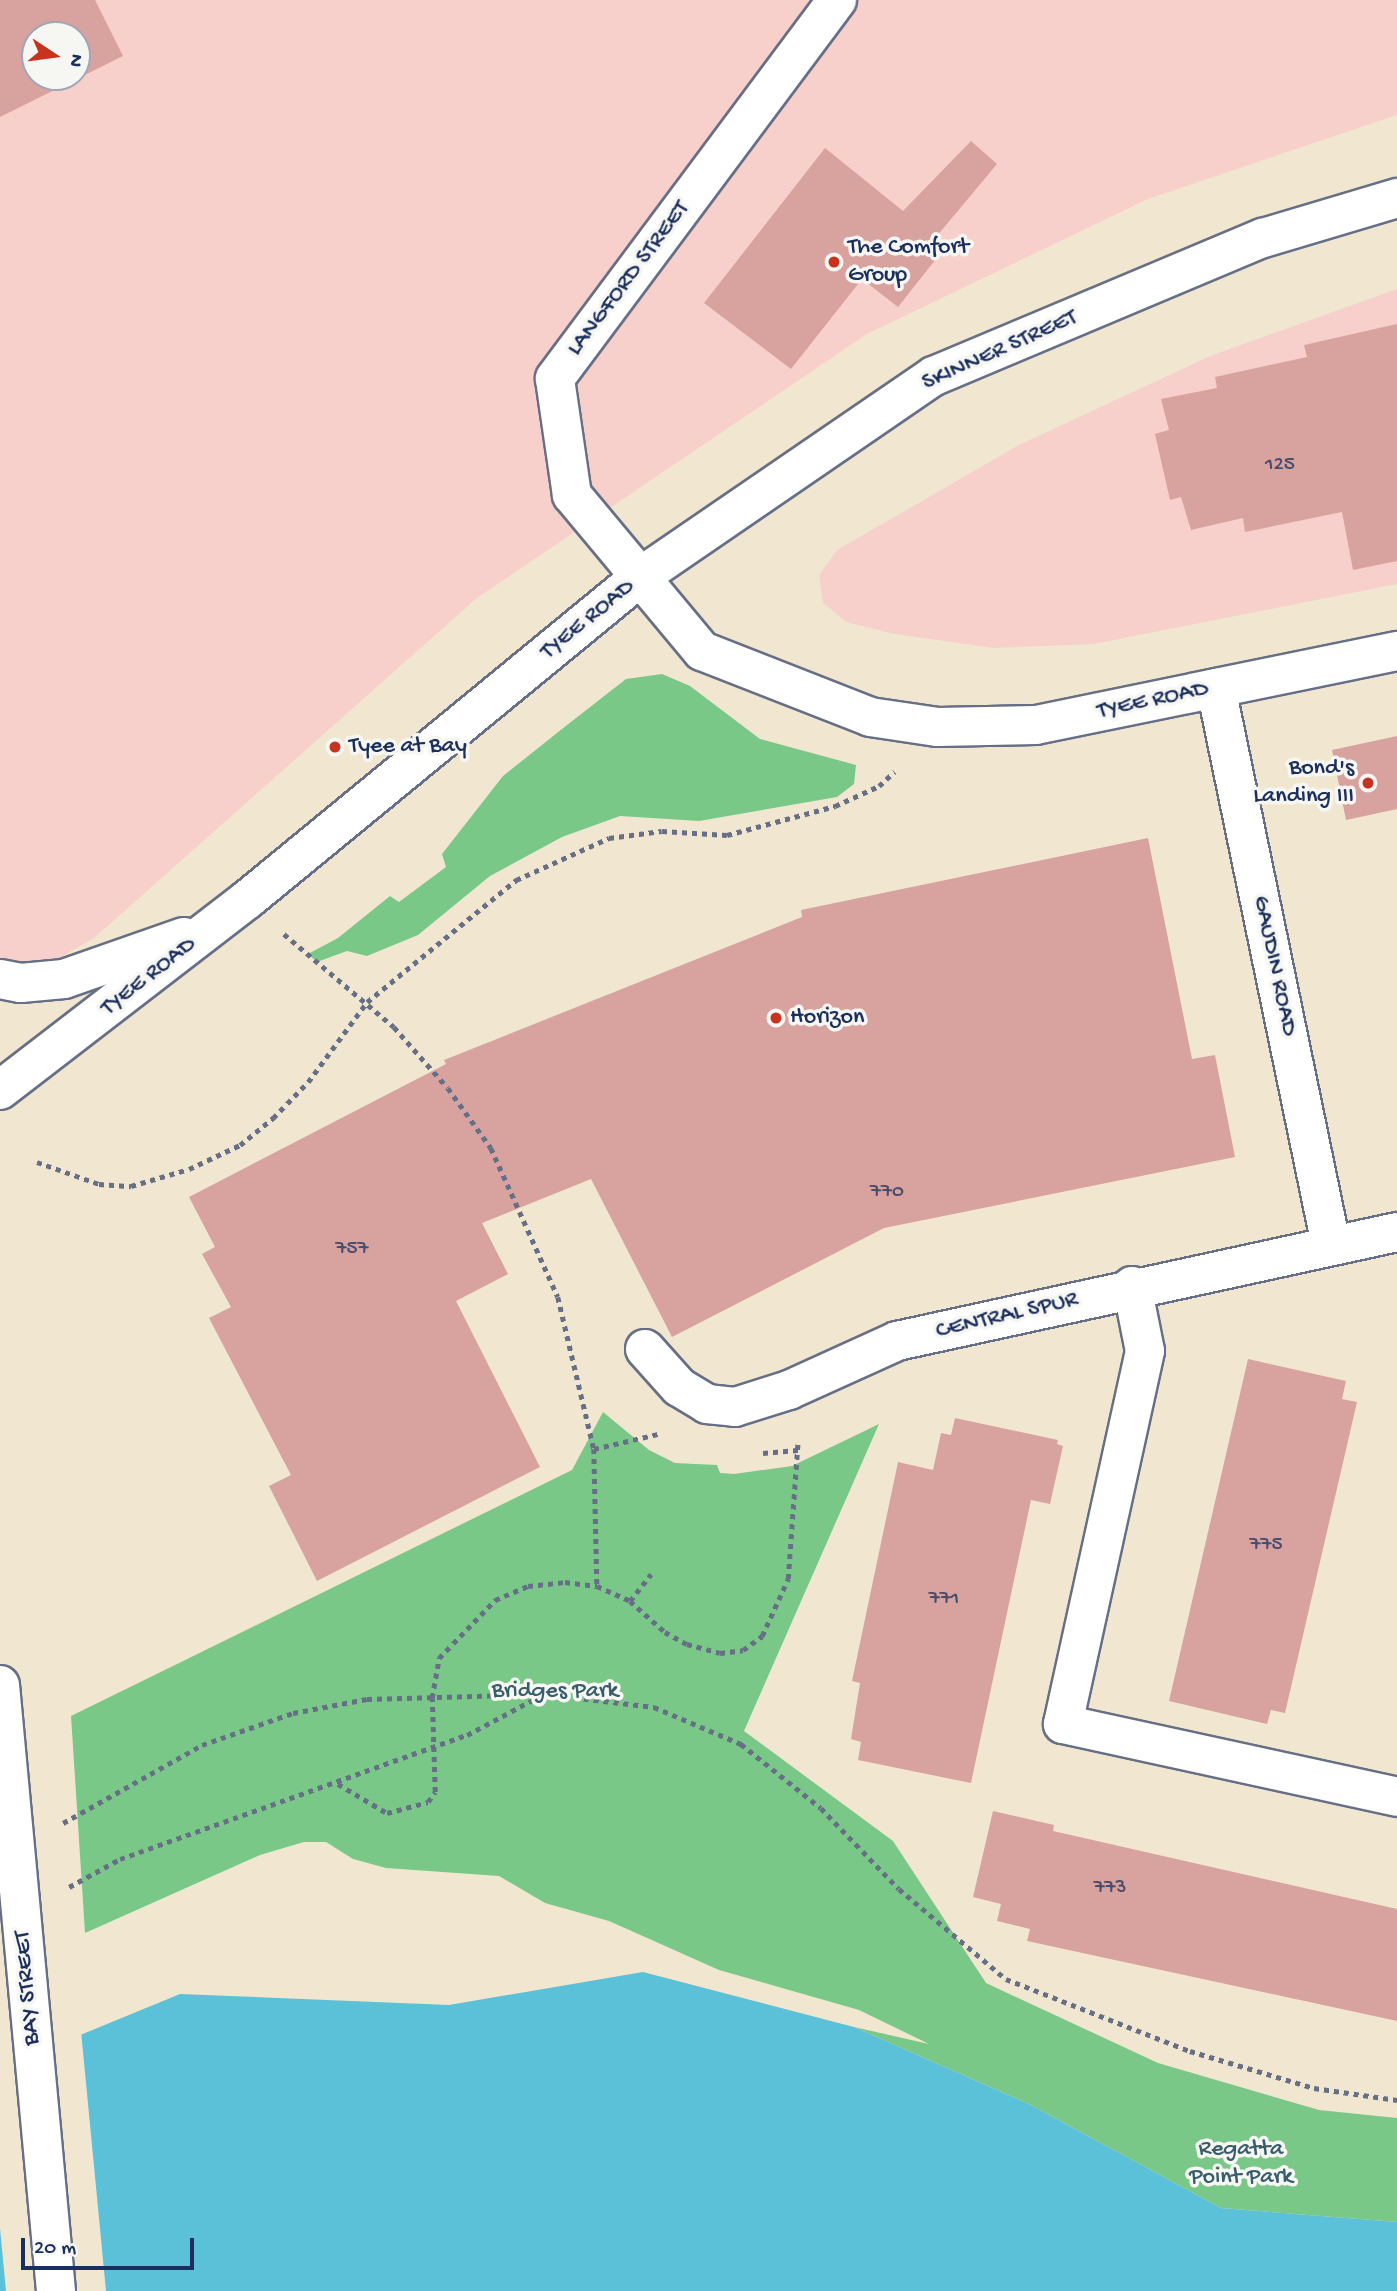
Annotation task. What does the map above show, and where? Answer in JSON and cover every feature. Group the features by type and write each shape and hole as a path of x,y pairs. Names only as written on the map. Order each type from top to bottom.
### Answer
{"street":[{"name":"LANGFORD STREET","path":"640,577 572,495 555,379 837,0"},
{"name":"SKINNER STREET","path":"640,577 934,376 1263,238 1397,198"},
{"name":"TYEE ROAD","path":"0,1090 248,899 640,577 702,651 870,717 938,727 1036,725 1397,651"},
{"name":"GAUDIN ROAD","path":"1216,688 1331,1245"},
{"path":"0,979 21,983 64,979 215,925"},
{"name":"CENTRAL SPUR","path":"645,1349 679,1387 707,1404 735,1408 789,1390 898,1341 1132,1286 1397,1232"},
{"path":"1132,1286 1144,1351 1063,1724 1397,1797"},
{"name":"BAY STREET","path":"0,1685 56,2291"}],"path":[{"path":"37,1162 99,1184 131,1186 189,1170 240,1145 308,1082 367,1002 468,915 516,880 566,855 609,838 662,831 727,835 835,806 879,786 904,762"},
{"path":"248,899 367,1002 431,1067 491,1148 558,1297 594,1449 597,1586"},
{"path":"338,1784 387,1813 428,1802 435,1792 431,1749 432,1698 439,1658 495,1600 528,1586 565,1582 597,1586 629,1601 665,1632 709,1650 743,1650 762,1636 788,1579 800,1450 789,1390"},
{"path":"594,1449 666,1432 707,1404"},
{"path":"629,1601 651,1574"},
{"path":"60,1892 120,1859 431,1749 544,1694"},
{"path":"58,1825 202,1745 293,1713 366,1699 544,1694 654,1707 741,1744 821,1808 899,1889 1006,1979 1190,2051 1314,2088 1397,2100"}],"shaded area":[{"path":"0,0 1397,0 1397,115 1148,199 867,334 477,598 94,938 51,963 0,963"},
{"path":"1397,289 1397,584 1094,644 994,648 894,634 846,622 823,603 819,575 837,550 1019,445 1210,356"}],"green space":[{"path":"662,674 690,686 760,739 856,765 854,784 837,797 699,821 620,816 562,837 490,876 418,935 367,956 347,951 317,962 308,954 338,938 390,896 399,902 446,867 442,854 503,776 562,729 626,679"},
{"name":"Bridges Park","path":"603,1412 649,1450 675,1463 717,1465 720,1473 734,1474 792,1466 879,1424 744,1731 893,1841 986,1983 1158,2063 1319,2110 1397,2118 1397,2222 1221,2208 1029,2104 854,2027 929,2044 859,2010 719,1970 609,1921 545,1903 499,1876 386,1868 353,1859 326,1842 304,1842 260,1855 85,1933 71,1716 572,1470"}],"water":[{"path":"643,1972 854,2027 1029,2104 1221,2208 1397,2222 1397,2291 0,2291 0,2068 180,1994 449,2005"}],"pier":[{"path":"81,2031 106,2291 6,2291 0,2228 0,2065"}],"building":[{"path":"0,0 95,0 123,56 91,72 91,21 21,21 21,91 52,91 0,117"},
{"name":"The Comfort Group","path":"971,141 997,164 936,237 947,245 898,307 862,279 791,369 704,303 825,148 903,211"},
{"path":"1397,324 1397,561 1353,570 1342,512 1245,532 1243,518 1191,530 1181,497 1170,500 1155,434 1169,430 1161,399 1217,388 1215,377 1307,357 1304,345"},
{"name":"Bond's Landing III","path":"1397,736 1397,809 1346,820 1332,750"},
{"path":"1148,838 1192,1059 1215,1055 1235,1157 884,1228 672,1337 591,1179 482,1223 508,1274 456,1301 540,1467 317,1581 269,1486 291,1475 209,1318 231,1307 202,1254 215,1247 189,1197 446,1064 444,1060 802,917 801,910"},
{"path":"1248,1359 1346,1381 1342,1399 1357,1402 1285,1713 1271,1710 1267,1724 1169,1701"},
{"path":"955,1418 1058,1440 1057,1444 1063,1446 1050,1504 1031,1500 971,1783 858,1760 861,1742 851,1739 860,1683 852,1681 898,1462 933,1470 941,1433 951,1435"},
{"path":"993,1811 1054,1825 1053,1831 1397,1909 1397,2021 1027,1941 1030,1929 997,1921 1001,1904 973,1897"}],"place":[{"name":"The Comfort Group","path":"834,262"},
{"name":"Tyee at Bay","path":"335,747"},
{"name":"Bond's Landing III","path":"1368,783"},
{"name":"Horizon","path":"776,1018"}],"park label":[{"name":"Regatta Point Park","path":"1241,2164"}]}
